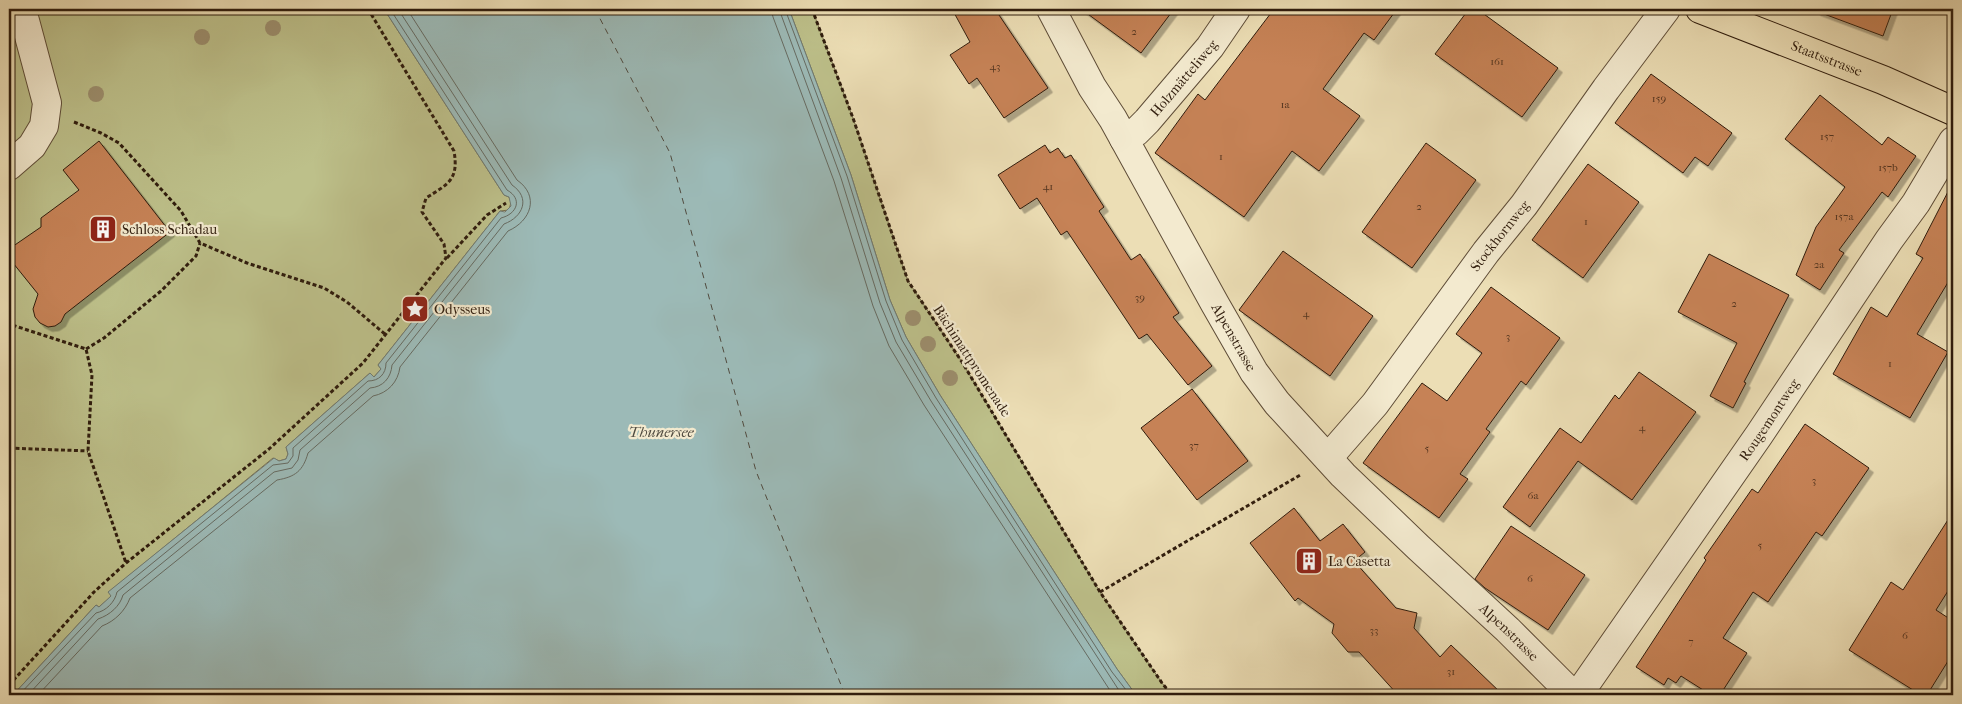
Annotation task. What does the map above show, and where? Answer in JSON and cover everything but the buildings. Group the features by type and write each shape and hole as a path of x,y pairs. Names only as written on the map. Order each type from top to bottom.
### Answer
{"main road":[{"name":"Staatsstrasse","path":"1700,9 1883,80 1953,111"}],"street":[{"path":"9,166 32,146 44,126 47,103 20,9"},
{"name":"Alpenstrasse","path":"1051,9 1092,87 1124,139 1254,372 1277,403 1328,458 1418,547 1577,695"},
{"name":"Holzmätteliweg","path":"1124,139 1136,132 1210,48 1236,9"},
{"name":"Stockhornweg","path":"1328,458 1375,404 1486,252 1524,205 1606,89 1666,9"},
{"name":"Rougemontweg","path":"1577,695 1759,435 1889,240 1916,203 1953,141"}],"path":[{"path":"368,9 454,151 456,166 454,176 444,186 426,198 422,212 444,244 446,258"},
{"name":"Bächimattpromenade","path":"812,9 853,118 908,281 917,298 962,362 1100,592 1172,695"},
{"path":"47,103 73,122 101,133 119,143 181,211 200,244 247,263 324,288 347,302 386,335"},
{"path":"9,685 94,592 269,449 363,363 446,258 487,215 506,203"},
{"path":"9,320 12,325 86,349 104,338 161,292 196,256 200,244"},
{"path":"86,349 92,375 88,451 126,564"},
{"path":"9,448 88,451"},
{"path":"1100,592 1328,458"}],"green space":[{"path":"9,9 384,9 504,195 509,197 511,202 509,210 500,211 378,365 381,369 374,377 370,373 286,447 288,454 286,459 279,461 273,458 109,592 112,596 99,607 96,605 13,695 9,695"},
{"path":"789,9 812,9 853,118 908,281 962,362 1100,592 1172,695 1136,695 1117,669 940,395 906,337 890,300 851,175"}],"water":[{"name":"Thunersee","path":"384,9 789,9 851,175 890,300 906,337 940,395 1117,669 1136,695 13,695 96,605 99,607 111,596 108,592 274,458 279,461 286,459 288,454 286,447 370,373 374,377 381,369 378,365 500,211 505,212 511,206 509,197 504,195"}],"ferry route":[{"path":"595,9 670,153 756,471 845,695"}],"place":[{"name":"Schloss Schadau","path":"103,229"},
{"name":"Odysseus","path":"415,309"},
{"name":"La Casetta","path":"1309,561"}]}
